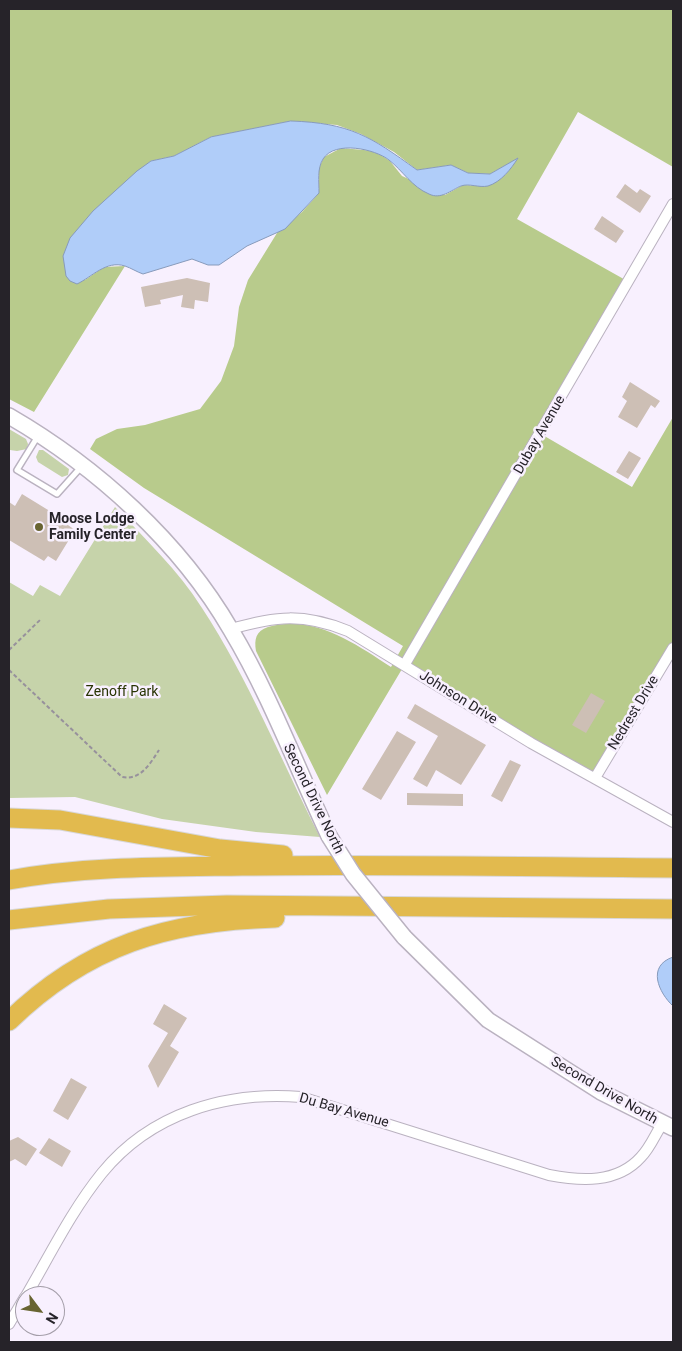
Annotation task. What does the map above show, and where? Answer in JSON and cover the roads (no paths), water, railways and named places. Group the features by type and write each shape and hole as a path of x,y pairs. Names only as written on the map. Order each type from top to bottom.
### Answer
{"highway":[{"path":"9,818 60,820 92,824 220,849 313,857 340,866"},
{"path":"9,880 128,868 340,866 673,868"},
{"path":"9,1021 33,999 68,974 120,947 151,935 212,922 359,915 385,906"},
{"path":"9,920 109,909 164,907 385,906 673,909"}],"street":[{"name":"Dubay Avenue","path":"405,664 673,204"},
{"name":"Second Drive North","path":"9,416 83,465 118,495 170,548 231,629 255,674 329,836 353,874 404,937 488,1020 601,1092 668,1126"},
{"name":"Johnson Drive","path":"231,629 265,619 290,618 325,622 348,631 405,664 469,706 673,822"},
{"name":"Nedrest Drive","path":"595,778 673,648"},
{"name":"Du Bay Avenue","path":"31,1286 89,1191 119,1155 160,1124 208,1104 249,1096 300,1097 549,1175 576,1180 604,1177 630,1166 640,1159 668,1126"}],"lane":[{"path":"39,435 18,470 57,494 83,465"}],"water":[{"path":"291,121 311,122 344,128 386,148 417,170 451,165 468,173 490,174 518,158 505,175 493,184 488,186 464,185 446,194 433,196 418,187 383,156 355,148 336,150 329,153 321,163 319,193 285,229 247,246 219,265 208,265 192,259 143,274 125,266 112,265 105,267 77,284 70,281 66,276 63,256 70,238 93,211 137,171 151,161 174,156 211,137"},
{"path":"673,957 673,1006 663,994 657,973 665,961"}],"place":[{"name":"Moose Lodge Family Center","path":"39,527"}],"park label":[{"name":"Zenoff Park","path":"122,692"}]}
